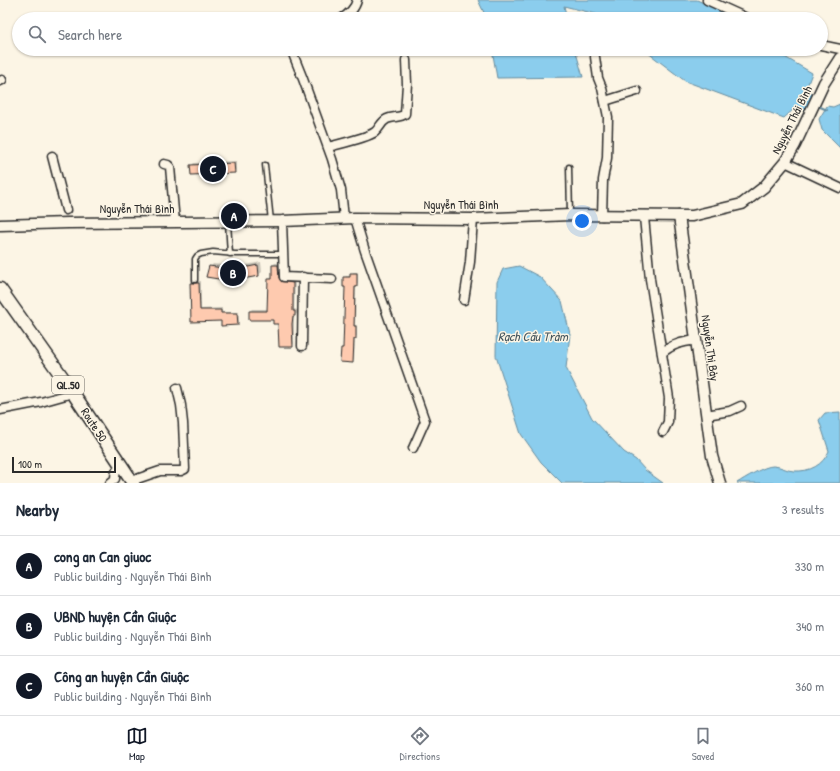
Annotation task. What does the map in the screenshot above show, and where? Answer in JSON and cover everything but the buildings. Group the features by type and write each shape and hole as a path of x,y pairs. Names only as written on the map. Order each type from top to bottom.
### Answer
{"main road":[{"name":"Route 50","path":"0,289 73,393 132,482"}],"street":[{"path":"350,12 358,0"},
{"path":"707,0 734,12"},
{"path":"828,46 840,49"},
{"path":"294,56 328,147 350,218 364,251 425,421 413,448"},
{"path":"595,57 598,78 605,101 608,131 607,158 603,180 602,216"},
{"name":"Nguyễn Thái Bình","path":"0,225 282,221 350,218 473,219 570,215 692,216 742,204 764,187 785,162 795,145 824,83 840,58"},
{"path":"328,147 364,137 375,132 384,121 392,117 402,116 405,114 407,84 406,60"},
{"path":"605,101 637,92"},
{"path":"52,156 68,223"},
{"path":"785,162 840,188"},
{"path":"164,164 168,165 171,173 175,222"},
{"path":"644,216 650,279 670,412 668,422 663,432"},
{"name":"Nguyễn Thị Bảy","path":"678,216 712,456 720,483"},
{"path":"464,300 470,262 473,219"},
{"path":"282,221 284,277 332,278"},
{"path":"302,346 303,278"},
{"path":"662,353 668,347 696,340"},
{"path":"132,482 160,472 181,471 185,469 183,423 177,388"},
{"path":"0,410 41,402 73,393"},
{"path":"706,415 730,411 741,406"},
{"path":"110,483 115,479 115,473 121,466"}],"lane":[{"path":"265,165 271,221"},
{"path":"569,167 570,215"},
{"path":"228,222 230,254"},
{"path":"195,280 196,256 201,254 214,252 230,254 283,254"}],"water":[{"path":"478,0 697,0 723,12 588,12 564,6 565,12 484,12"},
{"path":"493,56 577,56 583,77 497,78"},
{"path":"652,56 783,56 812,73 806,89 814,96 806,111 795,108 784,118 685,81"},
{"path":"840,104 840,148 822,130 819,119 827,106 833,107"},
{"name":"Rạch Cầu Tràm","path":"519,266 540,277 562,301 570,334 566,368 592,418 624,452 636,460 645,470 663,483 562,483 541,462 521,434 496,356 497,282 503,269"},
{"path":"840,412 840,483 737,483 765,468 773,466 791,471 800,471 811,469 820,464 829,451 819,420 825,413"}],"waterway":[{"name":"Rạch Cầu Tràm","path":"816,105 827,110"}],"place":[{"name":"Công an huyện Cần Giuộc","path":"213,169"},
{"name":"cong an Can giuoc","path":"234,216"},
{"name":"UBND huyện Cần Giuộc","path":"233,273"}]}
